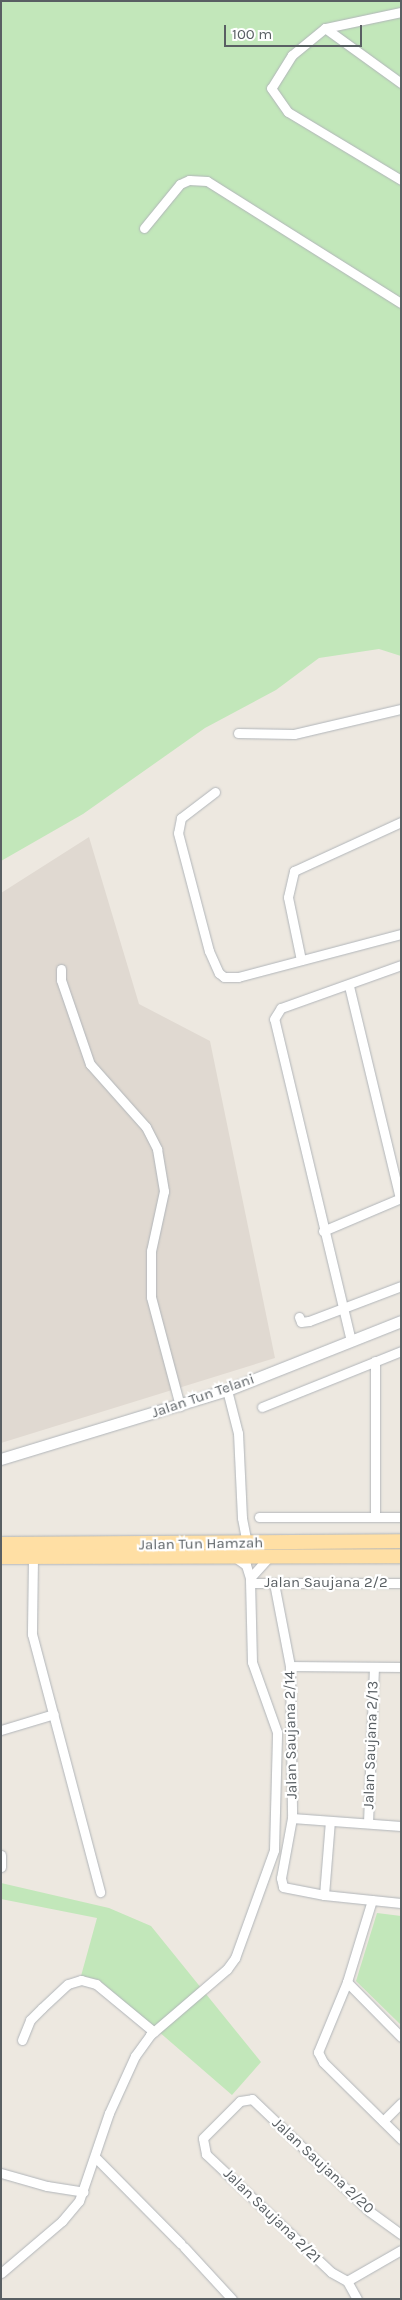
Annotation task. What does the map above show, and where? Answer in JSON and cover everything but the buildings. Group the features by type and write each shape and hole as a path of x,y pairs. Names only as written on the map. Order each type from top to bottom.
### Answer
{"main road":[{"name":"Jalan Tun Hamzah","path":"1,1544 401,1541"},
{"name":"Jalan Tun Hamzah","path":"1,1557 236,1558 401,1556"}],"street":[{"path":"401,12 325,28 292,55 277,74 271,88 288,112 401,180"},
{"path":"325,28 401,83"},
{"path":"144,228 180,184 189,180 207,181 401,303"},
{"path":"238,733 294,734 401,709"},
{"path":"215,792 181,818 178,833 215,967 224,977 231,978 401,934"},
{"path":"301,960 288,897 294,871 401,822"},
{"path":"350,1341 274,1019 281,1008 349,986 401,965"},
{"path":"61,969 61,980 90,1064 146,1127 158,1149 164,1191 151,1251 151,1297 180,1406"},
{"path":"323,1231 401,1198 349,986"},
{"path":"299,1317 303,1322 401,1286"},
{"name":"Jalan Tun Telani","path":"1,1459 180,1406 227,1390 401,1321"},
{"path":"262,1407 401,1351"},
{"path":"375,1362 375,1517"},
{"path":"227,1390 238,1433 242,1518 247,1543"},
{"path":"259,1516 401,1517"},
{"path":"250,1580 269,1557"},
{"path":"33,1558 32,1634 100,1892"},
{"path":"1,2273 72,2212 84,2192 123,2080 135,2056 154,2032 227,1969 241,1945 274,1850 277,1732 252,1662 250,1580 246,1565 236,1558"},
{"name":"Jalan Saujana 2/2","path":"250,1580 274,1583 401,1583"},
{"name":"Jalan Saujana 2/14","path":"274,1583 290,1666 292,1818 282,1882"},
{"path":"290,1666 401,1667"},
{"name":"Jalan Saujana 2/13","path":"368,1823 374,1667"},
{"path":"1,1730 54,1714"},
{"path":"292,1818 401,1826"},
{"path":"324,1895 330,1821"},
{"path":"1,1855 1,1867"},
{"path":"262,1883 282,1882 324,1895 401,1903"},
{"path":"372,1900 347,1982 318,2052 323,2062 401,2139"},
{"path":"22,2040 30,2020 68,1984 81,1980 96,1984 154,2032"},
{"path":"347,1982 401,2037"},
{"name":"Jalan Saujana 2/20","path":"203,2146 203,2138 246,2098 252,2099 369,2211 401,2234"},
{"path":"383,2121 401,2103"},
{"name":"Jalan Saujana 2/21","path":"203,2146 206,2154 331,2272 347,2281"},
{"path":"95,2157 183,2246 232,2299"},
{"path":"1,2173 47,2186 84,2192"},
{"path":"357,2299 347,2281 401,2250"}],"shaded area":[{"path":"89,837 139,1004 210,1041 275,1358 1,1443 1,893"}],"green space":[{"path":"1,1 401,1 401,656 379,649 319,658 276,690 205,728 83,814 1,861"},
{"path":"1,1883 109,1908 151,1926 261,2062 232,2095 99,1980 81,1976 97,1918 1,1899"},
{"path":"377,1913 401,1916 401,2025 356,1981"}]}
